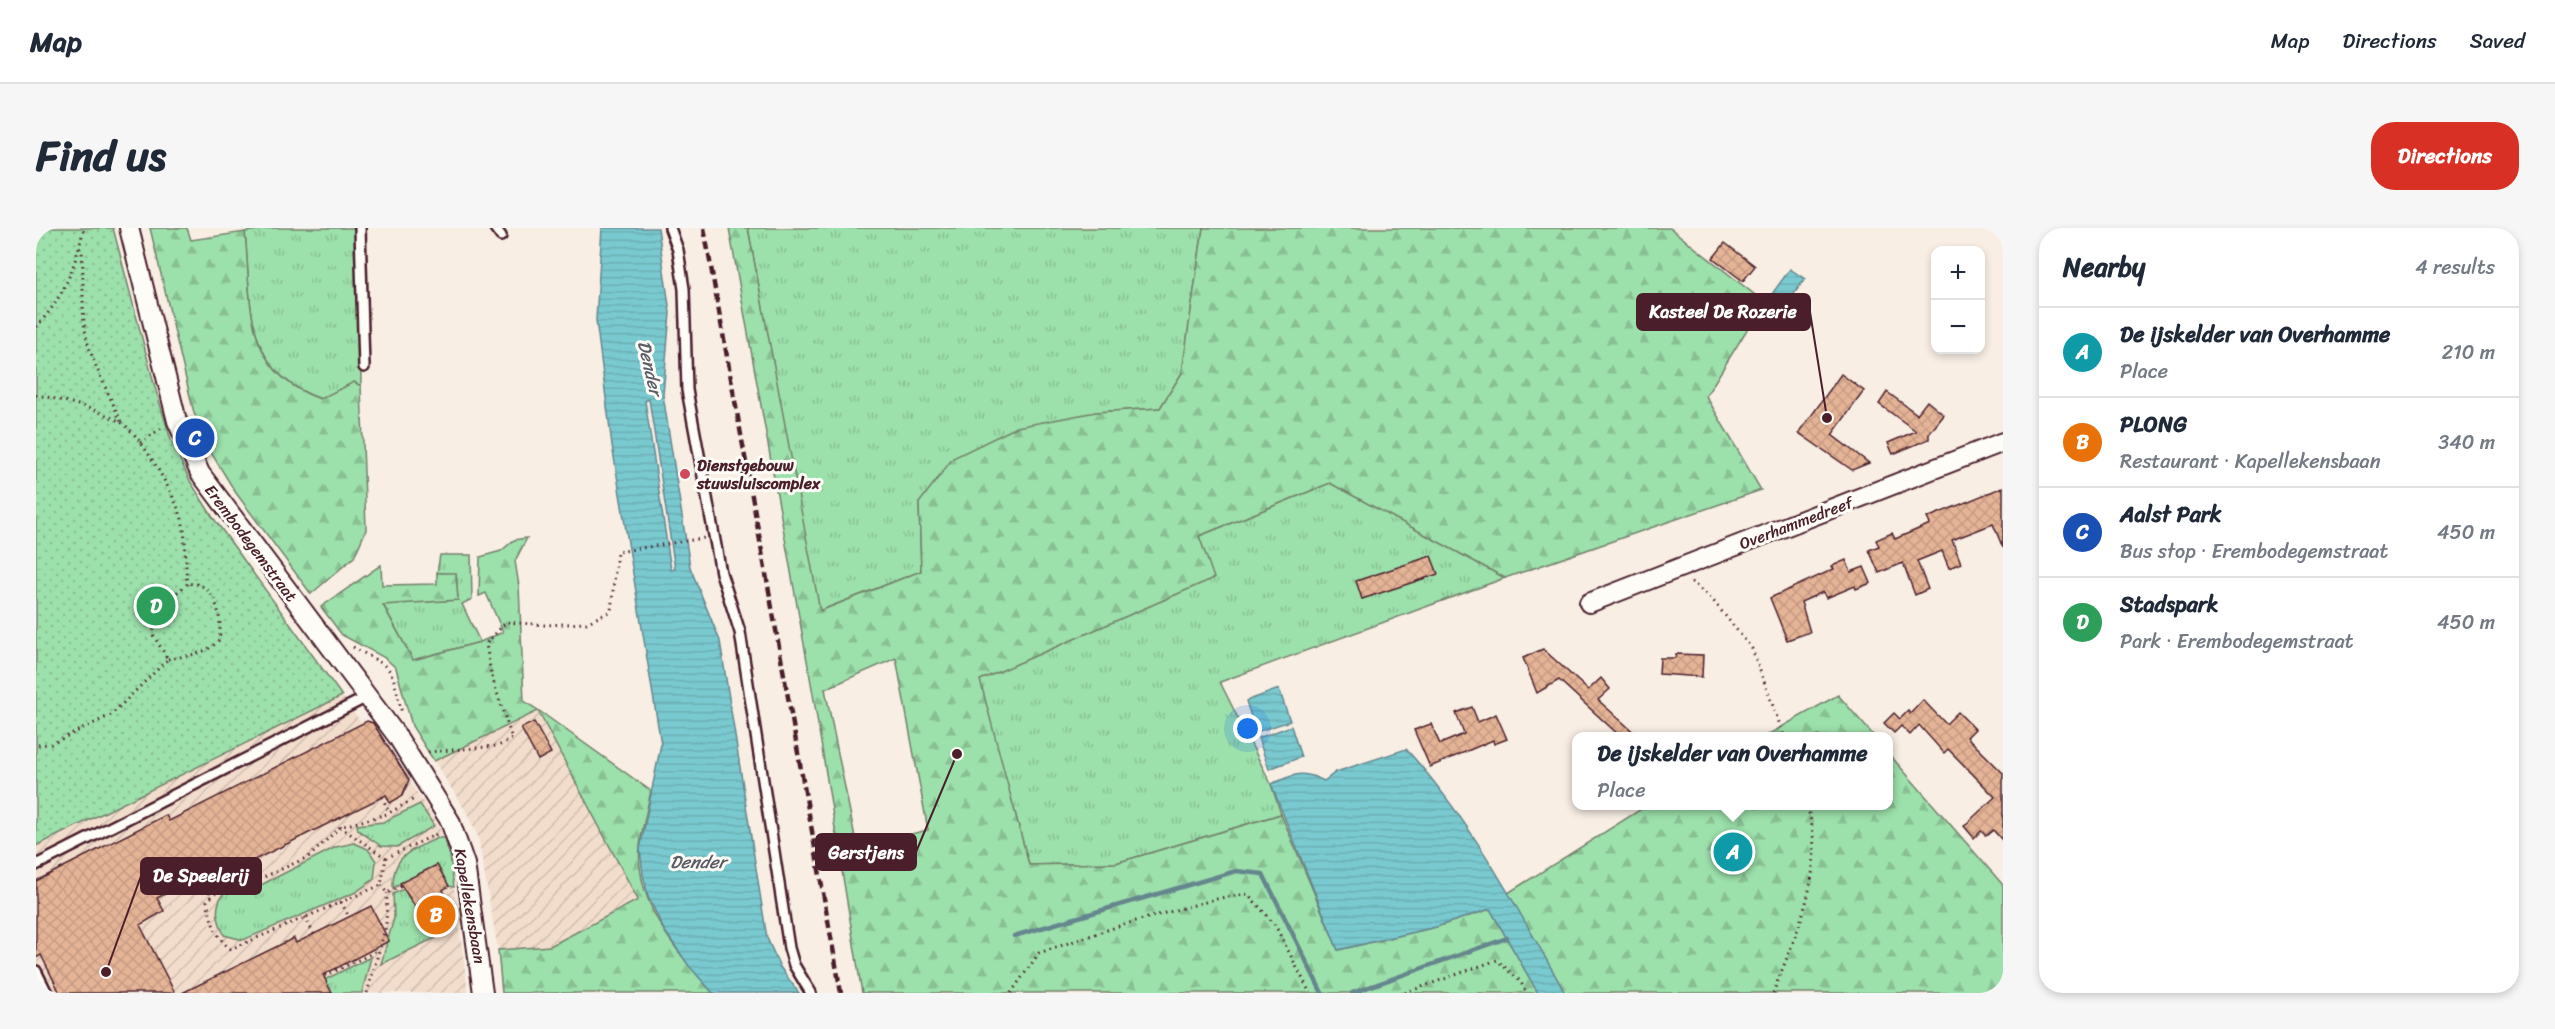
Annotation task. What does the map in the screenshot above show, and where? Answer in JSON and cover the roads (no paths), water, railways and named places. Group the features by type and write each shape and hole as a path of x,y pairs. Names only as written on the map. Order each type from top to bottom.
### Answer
{"street":[{"name":"Erembodegemstraat","path":"129,228 177,421 200,473 397,736 451,824"},
{"name":"Overhammedreef","path":"1589,603 2003,442"},
{"name":"Kapellekensbaan","path":"451,824 465,864 483,993"}],"lane":[{"path":"360,228 364,367"},
{"path":"670,228 678,250 684,289 687,390 721,573 740,632 789,948 794,965 811,993"},
{"path":"36,865 368,697"},
{"path":"36,971 47,993"}],"water":[{"name":"Dender","path":"602,228 658,228 670,313 663,395 690,567 720,641 767,938 780,967 799,993 713,993 689,966 664,930 648,896 640,849 661,744 612,445 596,320","holes":["649,399 675,569 671,570 645,401"]},
{"path":"1790,269 1805,279 1783,309 1769,298"},
{"path":"1279,689 1290,721 1256,732 1246,701"},
{"path":"1291,726 1301,757 1269,769 1258,738"},
{"path":"1406,749 1430,776 1472,835 1565,993 1538,993 1490,909 1436,927 1338,950 1271,784 1303,774 1324,781 1336,772"}],"waterway":[{"path":"1014,936 1236,871 1263,874 1322,993"},
{"path":"1352,993 1507,938"}],"railway":[{"path":"704,228 841,993"}],"place":[{"name":"Kasteel De Rozerie","path":"1827,418"},
{"name":"Aalst Park","path":"195,438"},
{"name":"Dienstgebouw stuwsluiscomplex","path":"685,474"},
{"name":"Stadspark","path":"156,606"},
{"name":"Gerstjens","path":"957,754"},
{"name":"De ijskelder van Overhamme","path":"1733,852"},
{"name":"PLONG","path":"436,915"},
{"name":"De Speelerij","path":"106,972"}]}
